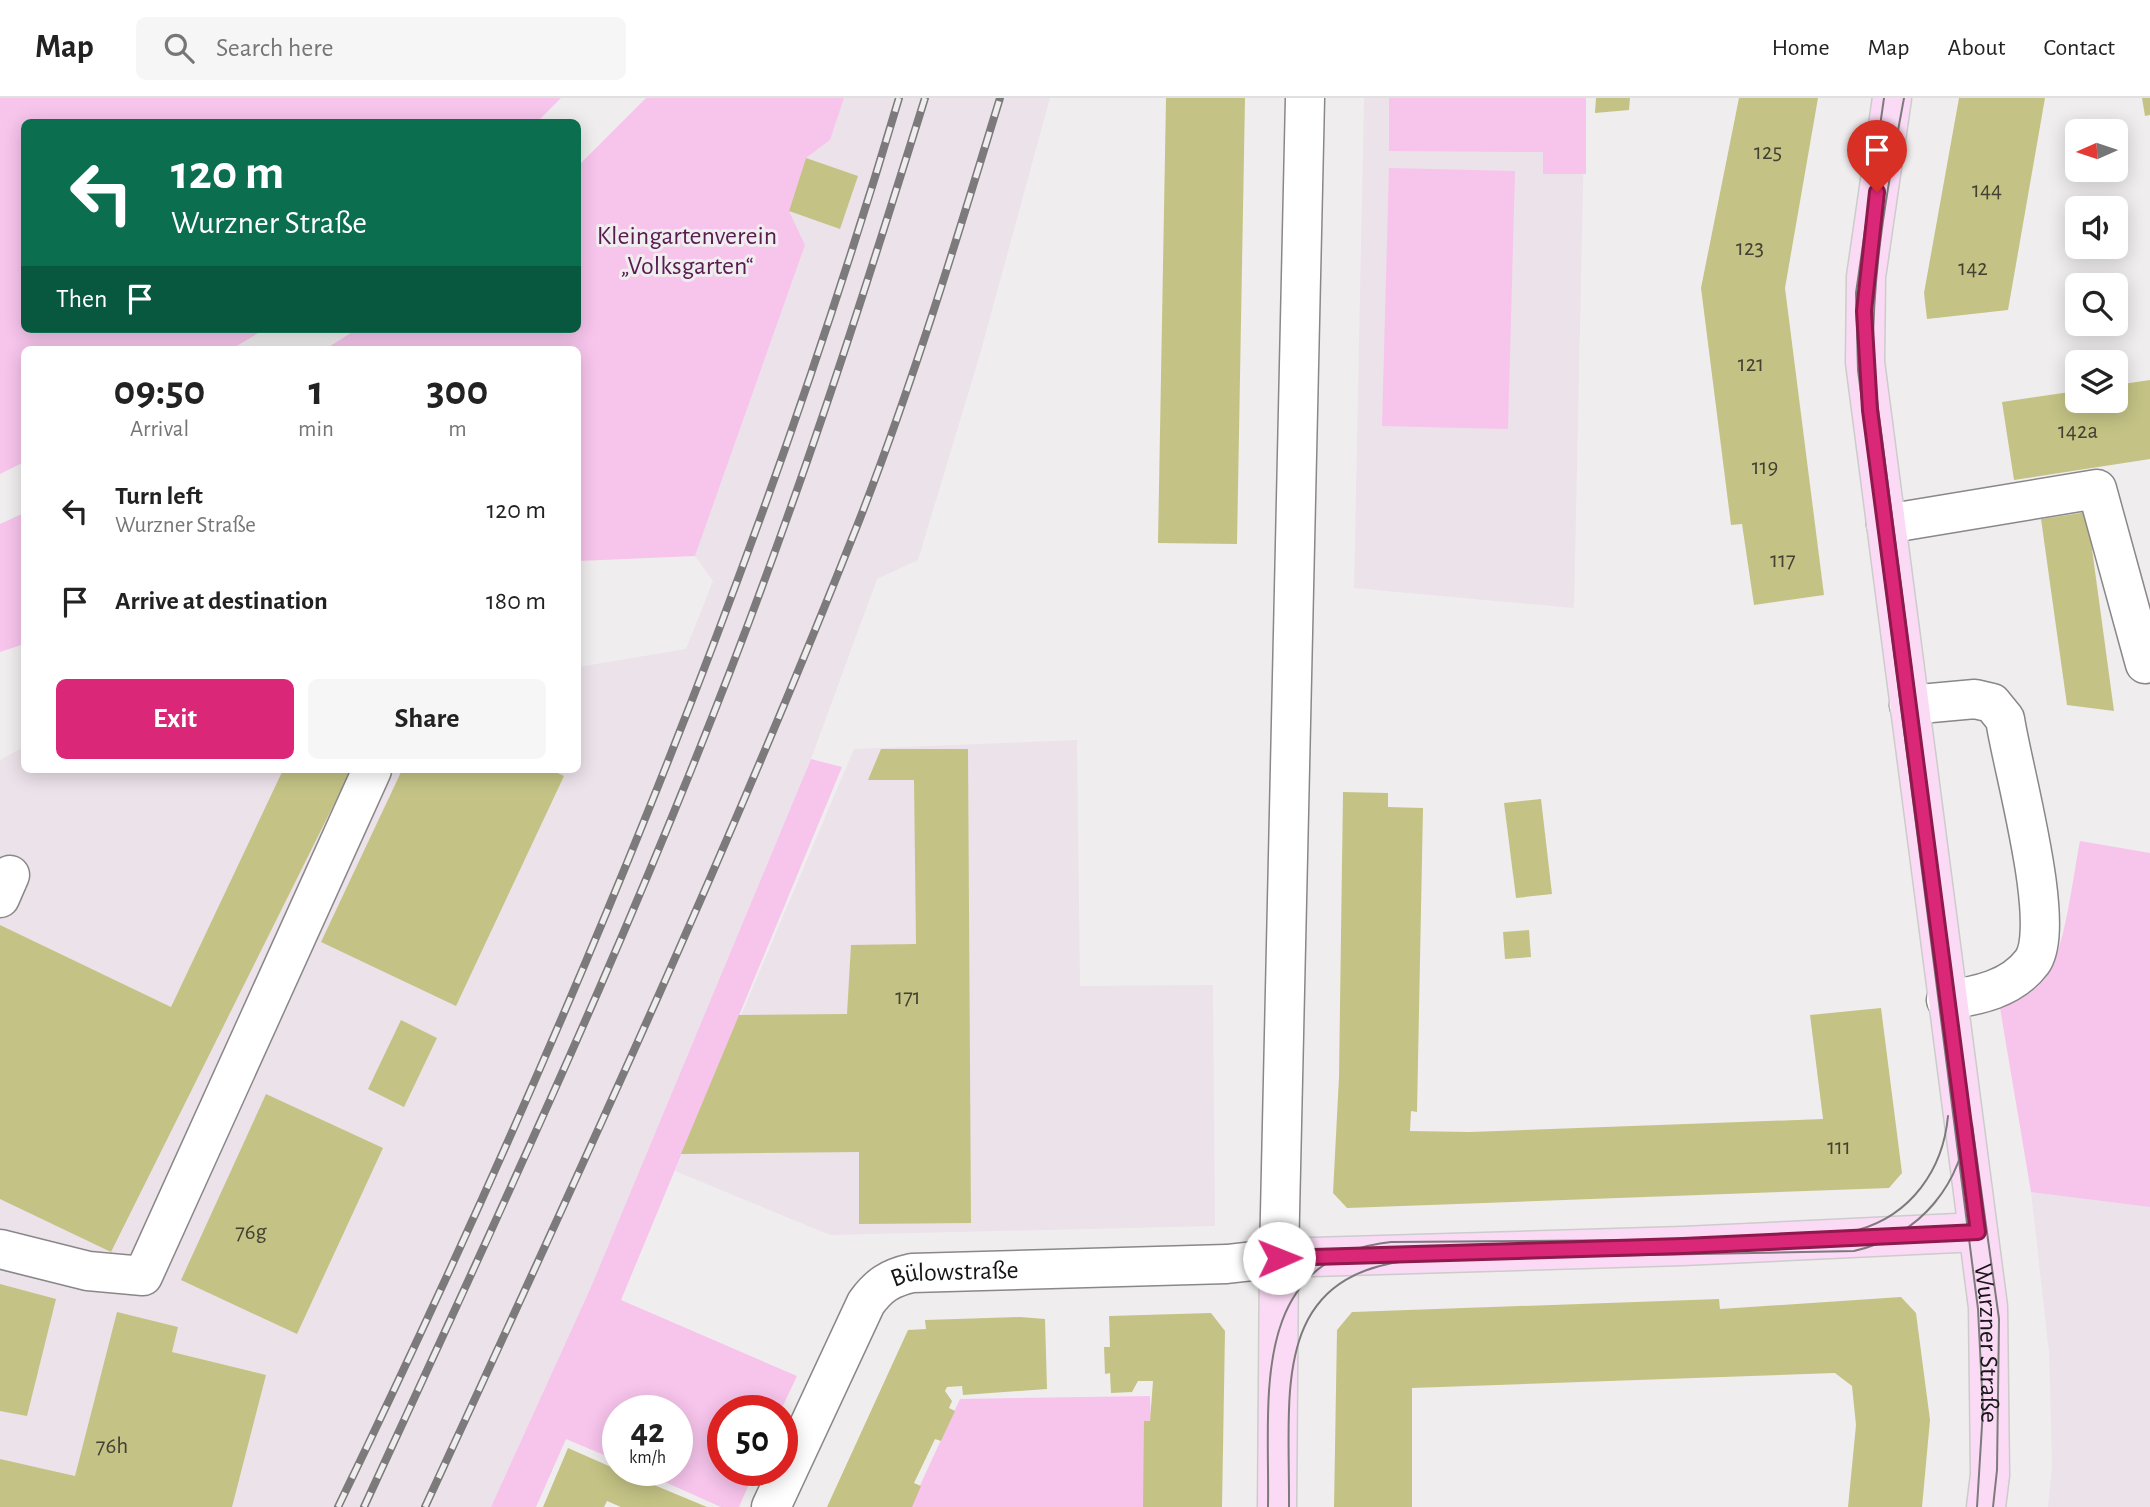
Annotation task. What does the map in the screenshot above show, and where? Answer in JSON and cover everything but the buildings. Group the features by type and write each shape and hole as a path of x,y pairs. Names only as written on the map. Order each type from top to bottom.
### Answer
{"main road":[{"name":"Wurzner Straße","path":"1892,98 1870,239 1864,311 1870,410 1989,1321 1990,1475 1986,1507"},
{"path":"1277,1507 1279,1258 1683,1246 1978,1232"}],"street":[{"path":"1279,1258 1305,98"},
{"path":"1886,524 2097,489 2144,664"},
{"path":"1909,705 1975,699 1992,704 2005,719 2035,872 2040,925 2033,961 2012,980 1989,992 1946,1000"},
{"path":"0,1249 88,1271 143,1276 371,773"},
{"name":"Bülowstraße","path":"771,1507 866,1303 879,1285 895,1277 912,1273 1227,1264 1279,1258"}],"shaded area":[{"path":"844,98 1050,98 980,354 918,560 877,579 811,759 591,1287 491,1507 0,1507 0,760 21,749 21,773 581,773 581,666 686,649 713,581 695,556 805,245 789,211 806,158 830,140"},
{"path":"1364,98 1585,98 1574,608 1354,588"},
{"path":"1077,740 1080,986 1213,985 1215,1226 830,1235 675,1171 854,749"},
{"path":"2031,1192 2150,1207 2150,1507 2048,1507 2052,1467 2049,1353"}],"green space":[{"path":"0,98 561,98 540,119 21,119 21,333 258,333 237,346 21,346 21,464 0,474"},
{"name":"Kleingartenverein „Volksgarten“","path":"646,98 844,98 830,140 806,158 789,211 805,245 695,556 581,561 581,346 330,346 351,333 581,333 581,163"},
{"path":"1389,98 1586,98 1586,174 1543,174 1543,152 1389,151"},
{"path":"1389,168 1515,171 1508,429 1382,426"},
{"path":"21,514 21,645 0,652 0,524"},
{"path":"811,759 842,767 621,1300 797,1376 788,1395 707,1395 707,1486 748,1486 739,1507 721,1507 674,1486 693,1486 693,1395 602,1395 602,1454 566,1439 536,1507 491,1507 591,1287"},
{"path":"2080,841 2150,853 2150,1207 2031,1192 2000,1008 2035,989 2052,967 2063,933"},
{"path":"1150,1396 1154,1507 910,1507 960,1399"}],"tram line":[{"path":"1884,98 1856,293 1858,370 1978,1309 1983,1409 1977,1507"},
{"path":"1289,1507 1291,1379 1299,1342 1314,1310 1338,1285 1375,1267 1427,1259 1854,1251 1900,1233 1918,1219 1934,1203 1958,1164 1969,1116 1873,369 1877,266 1904,98"},
{"path":"1268,1507 1270,1380 1276,1340 1289,1305 1311,1275 1344,1254 1391,1242 1756,1239 1858,1230 1894,1213 1921,1188 1939,1154 1948,1116"},
{"path":"1972,1124 1999,1319 1997,1470 1993,1507"}],"railway":[{"path":"338,1507 498,1163 647,814 782,459 843,279 899,98"},
{"path":"364,1507 587,1017 741,644 858,309 925,98"},
{"path":"425,1507 648,1020 807,650 857,526 915,367 1000,98"}],"route":[{"path":"1279,1258 1822,1241 1978,1232 1865,362 1866,277 1877,192"}]}
